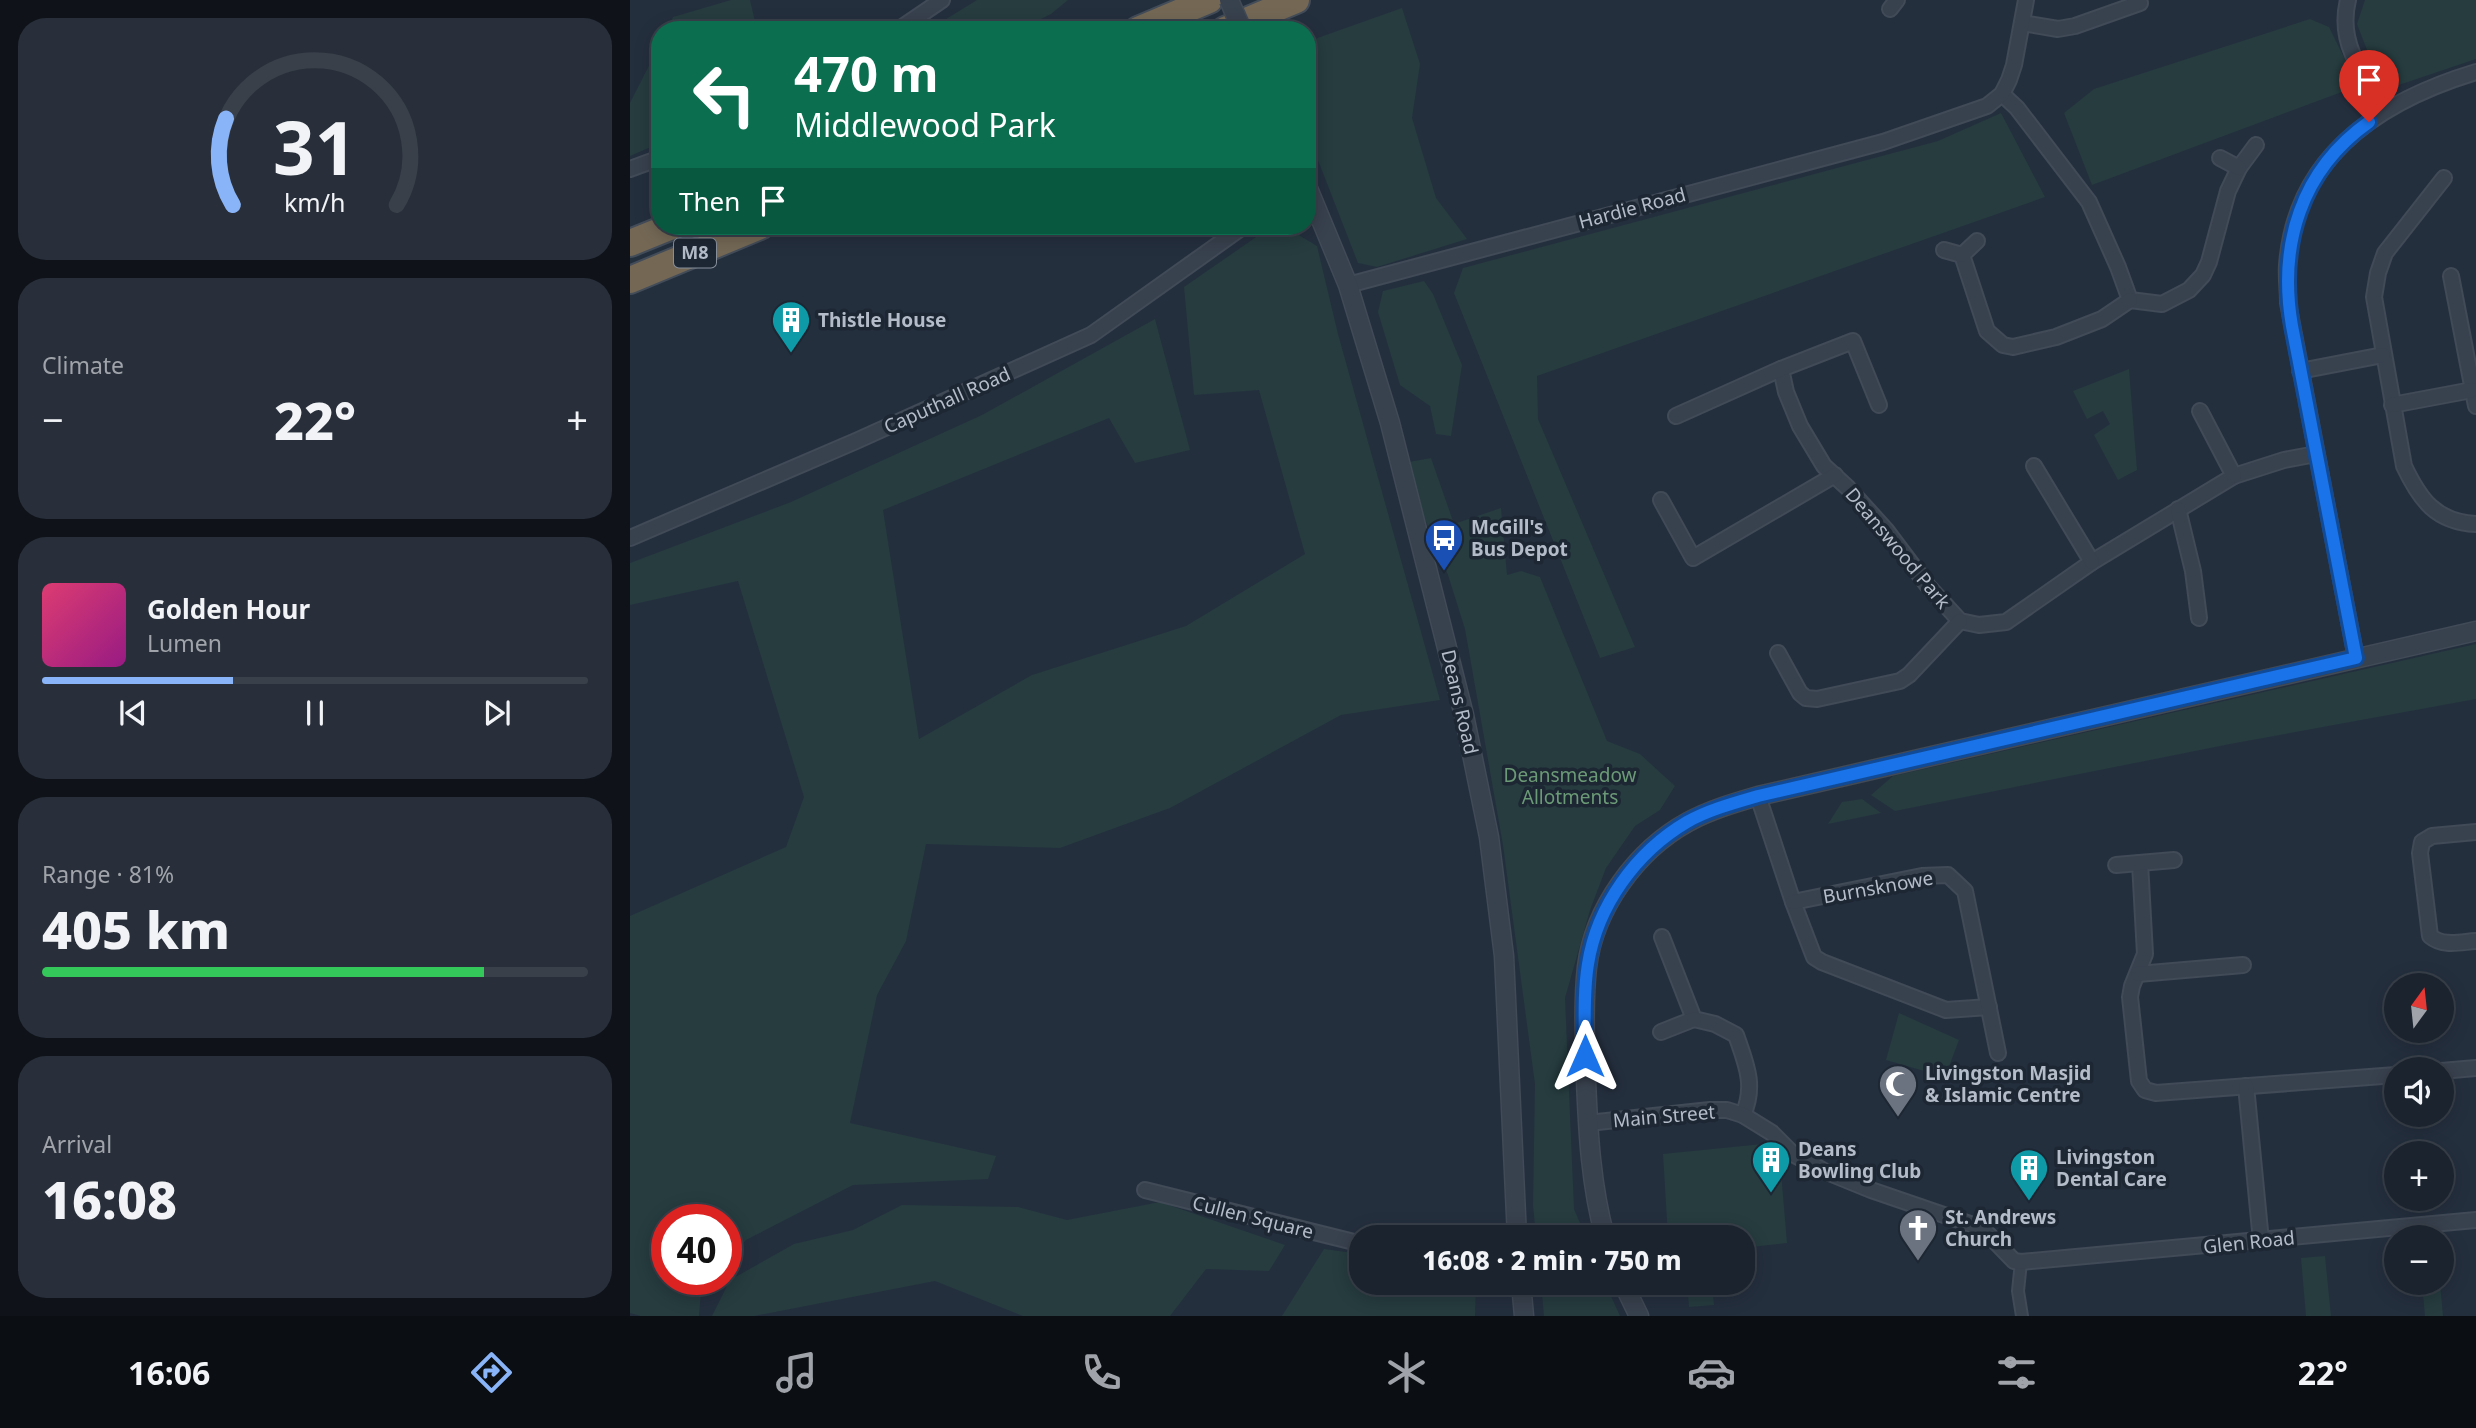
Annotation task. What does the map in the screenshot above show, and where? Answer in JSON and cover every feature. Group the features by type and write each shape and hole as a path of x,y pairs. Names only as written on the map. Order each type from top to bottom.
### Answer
{"highway":[{"path":"1159,21 1209,0"},
{"path":"1246,21 1296,0"},
{"name":"M8","path":"630,243 651,234"},
{"name":"M8","path":"630,281 739,235"}],"street":[{"path":"911,21 942,0"},
{"path":"1229,0 1238,21"},
{"path":"2025,0 2014,65 2002,94 2017,108 2089,202 2130,300"},
{"path":"2348,0 2344,27 2348,40 2360,70 2387,109"},
{"path":"2022,23 2058,29 2143,1"},
{"path":"2356,658 2288,303 2287,265 2293,230 2305,197 2322,166 2351,134 2387,109 2425,90 2476,72"},
{"name":"Hardie Road","path":"1349,285 1916,132 1987,106 2002,94"},
{"path":"1962,255 1987,331 2003,345 2013,347 2056,337 2102,319 2130,300 2162,304 2189,290 2203,275 2228,191 2239,168 2256,145"},
{"path":"2220,158 2239,168"},
{"path":"630,169 651,161"},
{"path":"2444,178 2385,253 2374,297 2404,466 2415,489 2430,508 2451,519 2476,524"},
{"name":"Deans Road","path":"1316,207 1349,285 1390,423 1464,715 1489,837 1504,956 1516,1225"},
{"name":"Caputhall Road","path":"630,538 1091,335 1231,235"},
{"path":"1962,255 1977,241"},
{"path":"1944,250 1962,255"},
{"path":"2451,276 2476,406"},
{"path":"1676,416 1781,369 1853,341 1879,405"},
{"path":"2300,371 2383,355"},
{"name":"Deanswood Park","path":"1781,369 1786,392 1800,426 1824,466 1886,530 1928,586 1960,621 1979,625 2006,622 2092,562 2234,476 2284,460 2316,454"},
{"path":"2392,405 2472,390"},
{"path":"2200,411 2234,476"},
{"path":"2034,466 2092,562"},
{"name":"Deanswood Park","path":"1661,500 1693,558 1835,475"},
{"path":"2178,509 2193,571 2199,618"},
{"name":"Deanswood Park","path":"1778,653 1800,693 1806,698 1817,699 1900,681 1909,675 1960,621"},
{"path":"1602,1225 1595,1202 1588,1123 1585,1003 1588,964 1599,925 1616,890 1634,865 1686,822 1723,806 1758,796 2476,631"},
{"name":"Burnsknowe","path":"1758,796 1814,957 1946,1010 1989,1007"},
{"path":"2476,832 2432,836 2422,842 2420,853 2431,936 2447,943 2476,941"},
{"path":"2116,865 2174,860"},
{"path":"2140,863 2145,954 2130,997 2139,1081 2145,1090 2155,1093 2384,1076"},
{"name":"Burnsknowe","path":"1793,902 1922,876 1948,875 1965,891 1998,1053"},
{"path":"1662,937 1669,970 1694,1019"},
{"path":"2138,974 2243,965"},
{"path":"1661,1032 1694,1019 1715,1024 1736,1035 1748,1069 1750,1099 1743,1115"},
{"path":"2454,1070 2476,1069"},
{"path":"2246,1086 2261,1241"},
{"name":"Main Street","path":"1588,1123 1710,1110 1743,1115 1772,1133 1793,1154 1822,1170 1871,1191 1976,1226 1985,1231 2014,1261 2021,1262"},
{"name":"Cullen Square","path":"1145,1190 1349,1241"},
{"name":"Glen Road","path":"2021,1262 2476,1220"},
{"path":"2021,1262 2018,1291 2022,1316"},
{"path":"1522,1295 1524,1316"},
{"path":"1629,1295 1639,1316"}],"green space":[{"path":"731,0 750,0 755,21 671,21 673,17"},
{"path":"977,0 1068,0 1037,21 943,21"},
{"path":"2365,0 2476,0 2476,59 2393,87 2377,76 2357,24"},
{"path":"1402,8 1420,64 1412,118 1436,198 1467,239 1377,267 1358,263 1316,155 1316,39"},
{"path":"2310,19 2329,27 2358,86 2092,185 2064,113 2094,89"},
{"path":"651,62 651,147 630,156 630,103"},
{"path":"2001,113 2045,197 1537,376 1538,419 1635,647 1600,658 1454,293 1463,268 1938,141"},
{"path":"1259,235 1299,235 1317,246 1338,334 1440,700 1341,715 1170,808 1060,848 926,844 906,941 877,995 850,1123 996,1156 988,1179 853,1185 742,1244 742,1204 651,1204 651,1295 701,1295 699,1316 641,1316 630,1313 630,916 786,847 804,797 738,581 630,605 630,563 791,502 982,415 1155,319 1190,450 1135,463 1109,418 883,510 919,739 1032,675 1186,626 1305,554 1259,390 1194,395 1184,287"},
{"path":"1424,281 1433,294 1462,365 1451,436 1436,434 1430,406 1400,385 1378,312 1383,291"},
{"path":"2129,369 2137,470 2118,480 2094,435 2110,424 2103,411 2087,419 2073,391"},
{"name":"Deansmeadow Allotments","path":"1431,458 1454,524 1501,508 1507,575 1521,571 1540,577 1607,741 1640,754 1675,786 1660,810 1635,826 1606,868 1590,910 1565,998 1574,1209 1581,1225 1535,1225 1535,1084 1503,845 1465,629 1448,575 1424,517 1409,462"},
{"path":"2476,644 2476,699 2230,744 1895,811 1871,795 1893,776"},
{"path":"1862,799 1881,813 1828,824 1842,802"},
{"path":"1899,1013 1959,1040 1945,1077 1886,1060"},
{"path":"1763,1144 1772,1160 1779,1162 1787,1243 1755,1247 1755,1225 1667,1225 1663,1154"},
{"path":"1160,1202 1285,1245 1269,1271 1206,1269 1170,1316 1023,1316 935,1281 754,1316 712,1316 722,1295 742,1295 742,1273 794,1244 853,1230 902,1205 1018,1207 1067,1220"},
{"path":"1324,1249 1349,1252 1349,1295 1476,1295 1475,1316 1282,1316"},
{"path":"2325,1256 2331,1316 2306,1316 2301,1258"},
{"path":"1542,1295 1610,1295 1620,1316 1544,1316"},
{"path":"1688,1295 1713,1295 1714,1305 1689,1307"},
{"path":"2423,1295 2441,1295 2443,1316 2425,1316"}],"place":[{"name":"Thistle House","path":"791,354"},
{"name":"McGill's Bus Depot","path":"1444,572"},
{"name":"Livingston Masjid & Islamic Centre","path":"1898,1118"},
{"name":"Deans Bowling Club","path":"1771,1194"},
{"name":"Livingston Dental Care","path":"2029,1202"},
{"name":"St. Andrews Church","path":"1918,1262"}],"route":[{"path":"1585,1056 1588,964 1599,925 1616,890 1634,865 1686,822 1723,806 1758,796 2356,658 2292,326 2288,303 2287,265 2293,230 2305,197 2322,166 2351,134 2369,122"}]}
